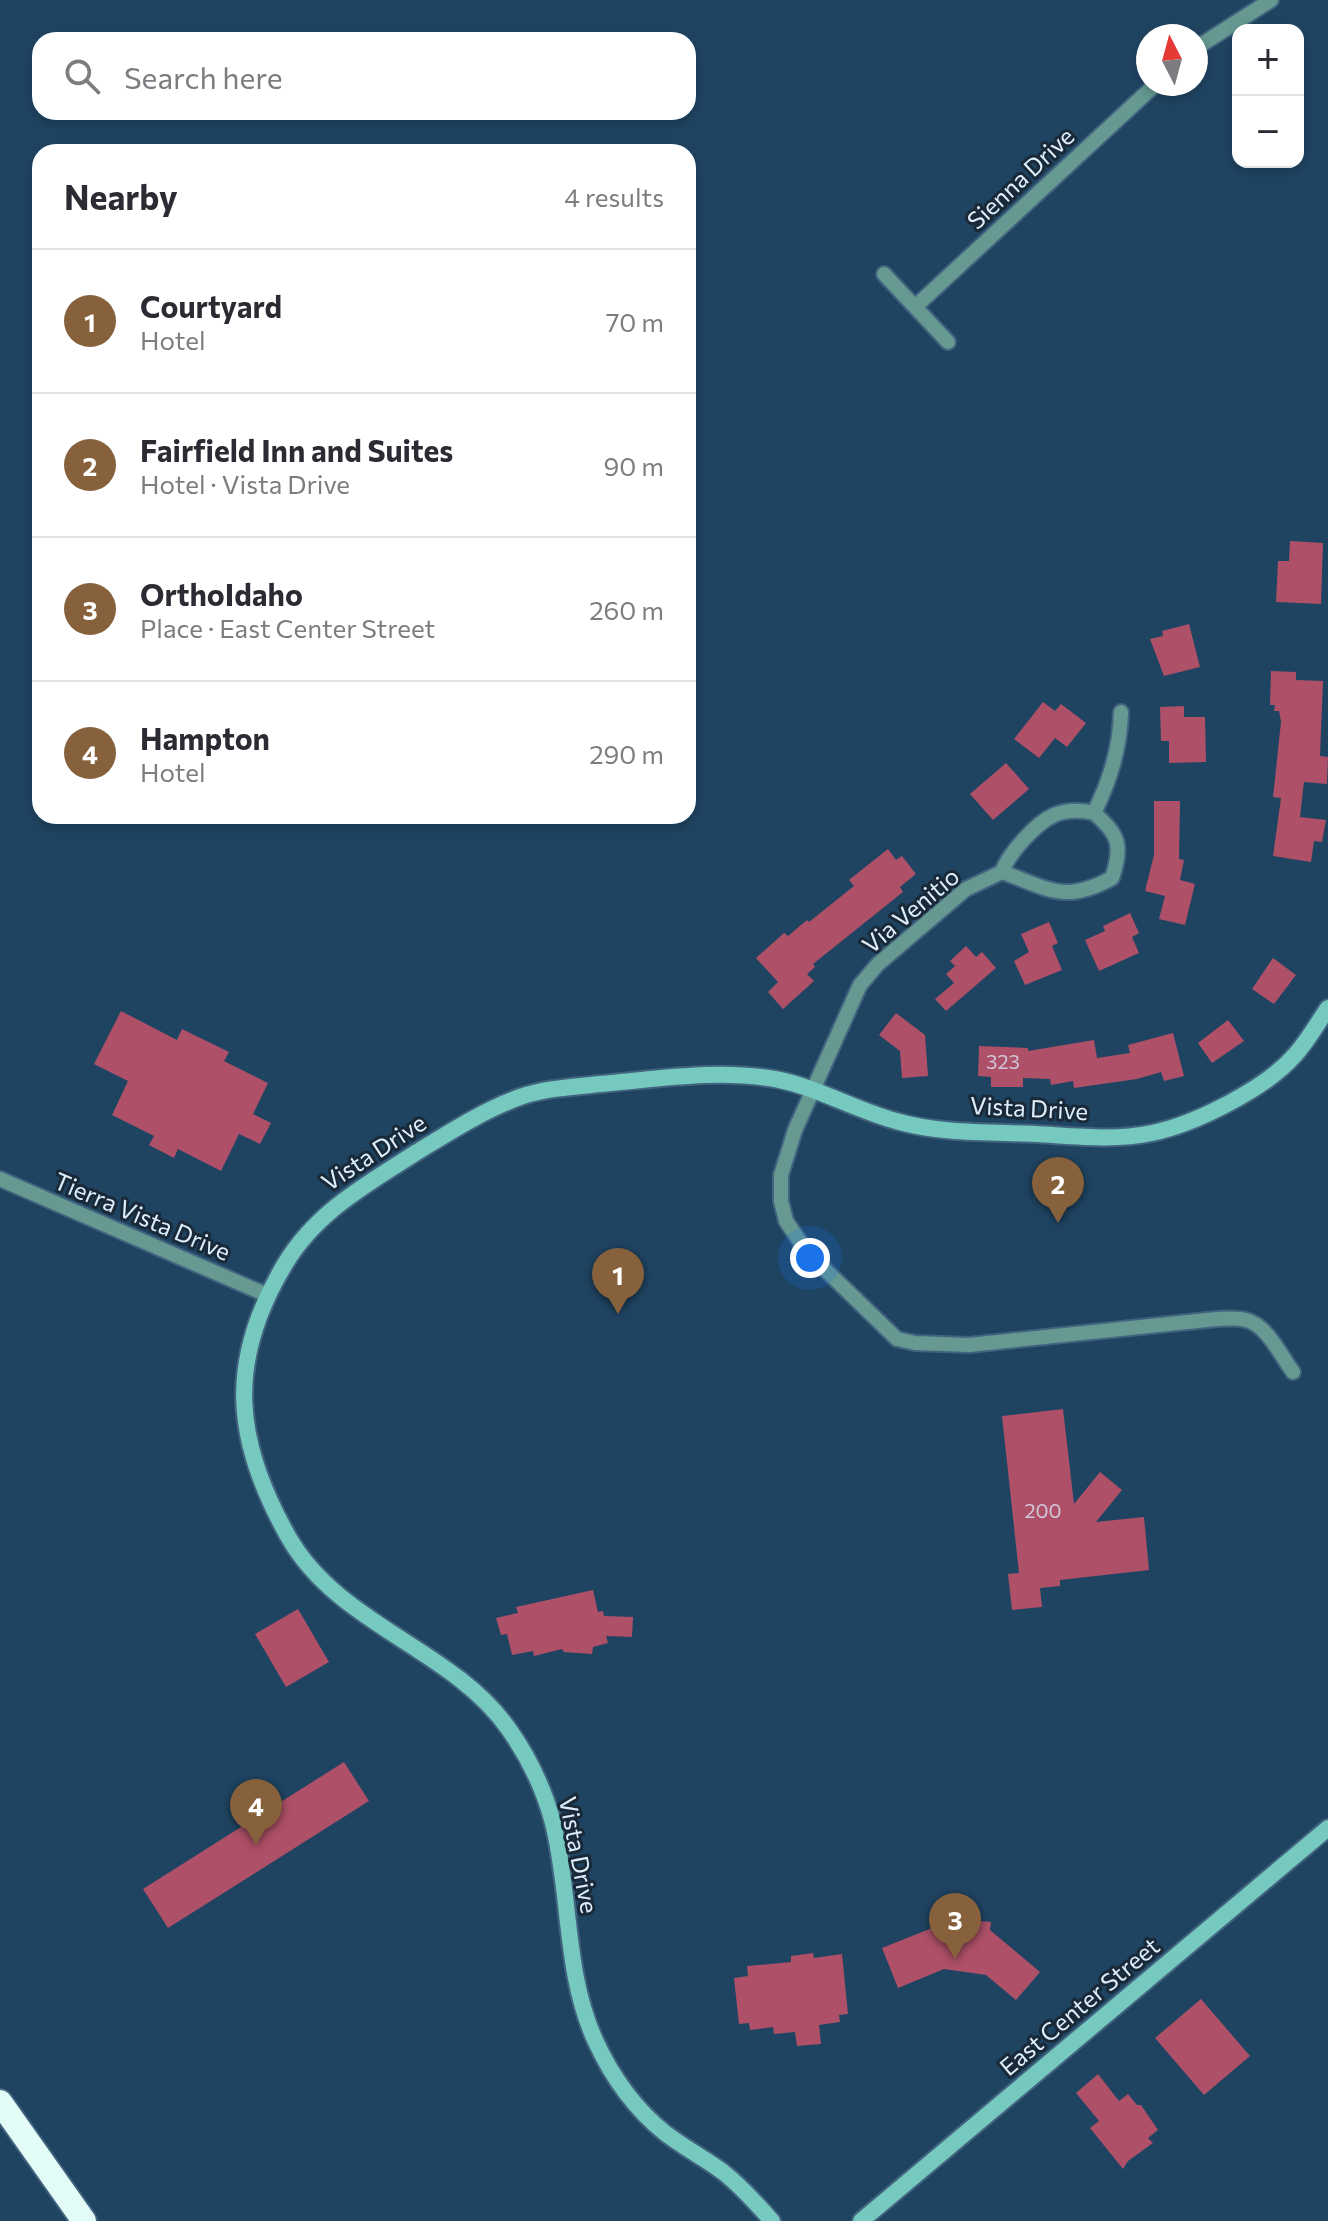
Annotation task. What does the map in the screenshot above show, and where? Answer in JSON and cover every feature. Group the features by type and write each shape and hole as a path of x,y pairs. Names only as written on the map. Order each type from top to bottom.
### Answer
{"highway":[{"path":"0,2102 84,2221"}],"street":[{"path":"1208,40 1271,0"},
{"name":"Sienna Drive","path":"916,306 1143,96"},
{"path":"884,274 948,342"},
{"path":"1094,813 1117,756 1121,712"},
{"path":"1070,811 1094,813 1110,827 1116,838 1119,859 1112,878 1093,889 1063,894 1002,872 1007,857 1053,815 1070,811"},
{"name":"Via Venitio","path":"1002,872 966,889 878,964 860,985 795,1130 781,1175 781,1201 786,1221 807,1252 897,1339 915,1343 969,1345 1236,1319 1248,1320 1261,1329 1293,1372"},
{"name":"Vista Drive","path":"772,2221 726,2174 667,2135 643,2114 614,2076 583,2011 553,1824 535,1773 511,1732 496,1712 465,1684 351,1605 319,1576 292,1545 265,1492 252,1459 244,1424 247,1357 267,1295 294,1250 334,1205 448,1134 519,1097 545,1090 697,1075 740,1075 779,1080 905,1124 1096,1137 1149,1134 1196,1120 1251,1090 1292,1059 1328,1008"},
{"name":"Tierra Vista Drive","path":"0,1179 267,1295"},
{"name":"East Center Street","path":"861,2221 1328,1828"}],"building":[{"path":"1290,541 1323,543 1321,604 1276,602 1278,561 1289,561"},
{"path":"1189,624 1200,667 1164,676 1150,639 1163,636 1162,631"},
{"path":"1271,671 1296,672 1296,680 1323,681 1320,756 1328,757 1327,784 1304,782 1300,817 1326,820 1322,842 1314,841 1311,862 1273,856 1281,798 1273,797 1281,722 1279,711 1274,711 1275,705 1270,705"},
{"path":"1043,702 1055,711 1061,704 1086,723 1067,747 1055,738 1039,758 1014,739"},
{"path":"1184,706 1184,717 1205,717 1206,762 1169,763 1169,741 1161,741 1160,707"},
{"path":"1006,763 1029,789 993,820 970,794"},
{"path":"1154,801 1180,801 1179,859 1184,860 1180,880 1195,884 1185,925 1159,919 1165,896 1145,891 1154,855"},
{"path":"888,849 896,860 902,856 916,874 900,887 903,892 813,964 815,967 807,974 814,981 783,1009 768,992 778,982 756,958 784,933 788,936 807,920 809,922 854,886 849,880"},
{"path":"1130,913 1139,933 1132,937 1139,953 1099,971 1085,940 1105,931 1103,926"},
{"path":"1049,922 1058,943 1052,946 1062,970 1025,985 1014,961 1029,952 1021,934"},
{"path":"966,946 976,957 982,952 996,968 946,1011 935,999 954,983 946,974 955,966 950,961"},
{"path":"1273,958 1296,975 1274,1004 1252,989"},
{"path":"121,1011 177,1040 182,1029 229,1052 224,1061 268,1083 253,1114 271,1123 260,1144 239,1134 221,1171 178,1149 174,1158 149,1145 154,1136 112,1115 128,1081 94,1064"},
{"path":"896,1013 925,1035 928,1076 902,1078 900,1051 879,1035"},
{"path":"1228,1020 1244,1041 1212,1063 1198,1043"},
{"path":"1173,1033 1184,1076 1164,1081 1161,1072 1137,1079 1074,1088 1073,1081 1051,1085 1050,1079 1023,1078 1023,1087 991,1087 991,1077 978,1076 979,1046 1028,1048 1028,1051 1094,1040 1097,1058 1130,1053 1128,1045"},
{"path":"1063,1409 1074,1504 1100,1472 1122,1490 1096,1522 1144,1517 1149,1570 1060,1580 1060,1586 1040,1588 1042,1607 1012,1610 1008,1574 1019,1573 1002,1416"},
{"path":"593,1590 598,1612 603,1611 604,1616 633,1617 632,1637 606,1636 608,1643 593,1647 592,1654 564,1652 562,1649 534,1656 533,1651 512,1655 507,1634 501,1635 496,1618 518,1613 516,1607"},
{"path":"298,1609 329,1662 286,1687 255,1634"},
{"path":"344,1762 369,1801 168,1928 143,1889"},
{"path":"938,1917 991,1922 990,1930 1040,1972 1016,2000 986,1975 944,1969 898,1988 882,1948 937,1926"},
{"path":"813,1953 814,1958 842,1954 848,2014 839,2015 840,2022 819,2025 821,2044 797,2046 795,2032 774,2034 773,2027 750,2030 749,2023 739,2024 734,1978 748,1976 747,1966 791,1962 791,1956"},
{"path":"1201,1999 1250,2056 1204,2095 1155,2038"},
{"path":"1098,2074 1119,2101 1128,2094 1137,2105 1141,2105 1158,2130 1148,2138 1153,2143 1128,2161 1123,2169 1090,2128 1099,2121 1076,2093"}],"place":[{"name":"Fairfield Inn and Suites","path":"1058,1223"},
{"name":"Courtyard","path":"618,1314"},
{"name":"Hampton","path":"256,1845"},
{"name":"OrthoIdaho","path":"955,1959"}]}
